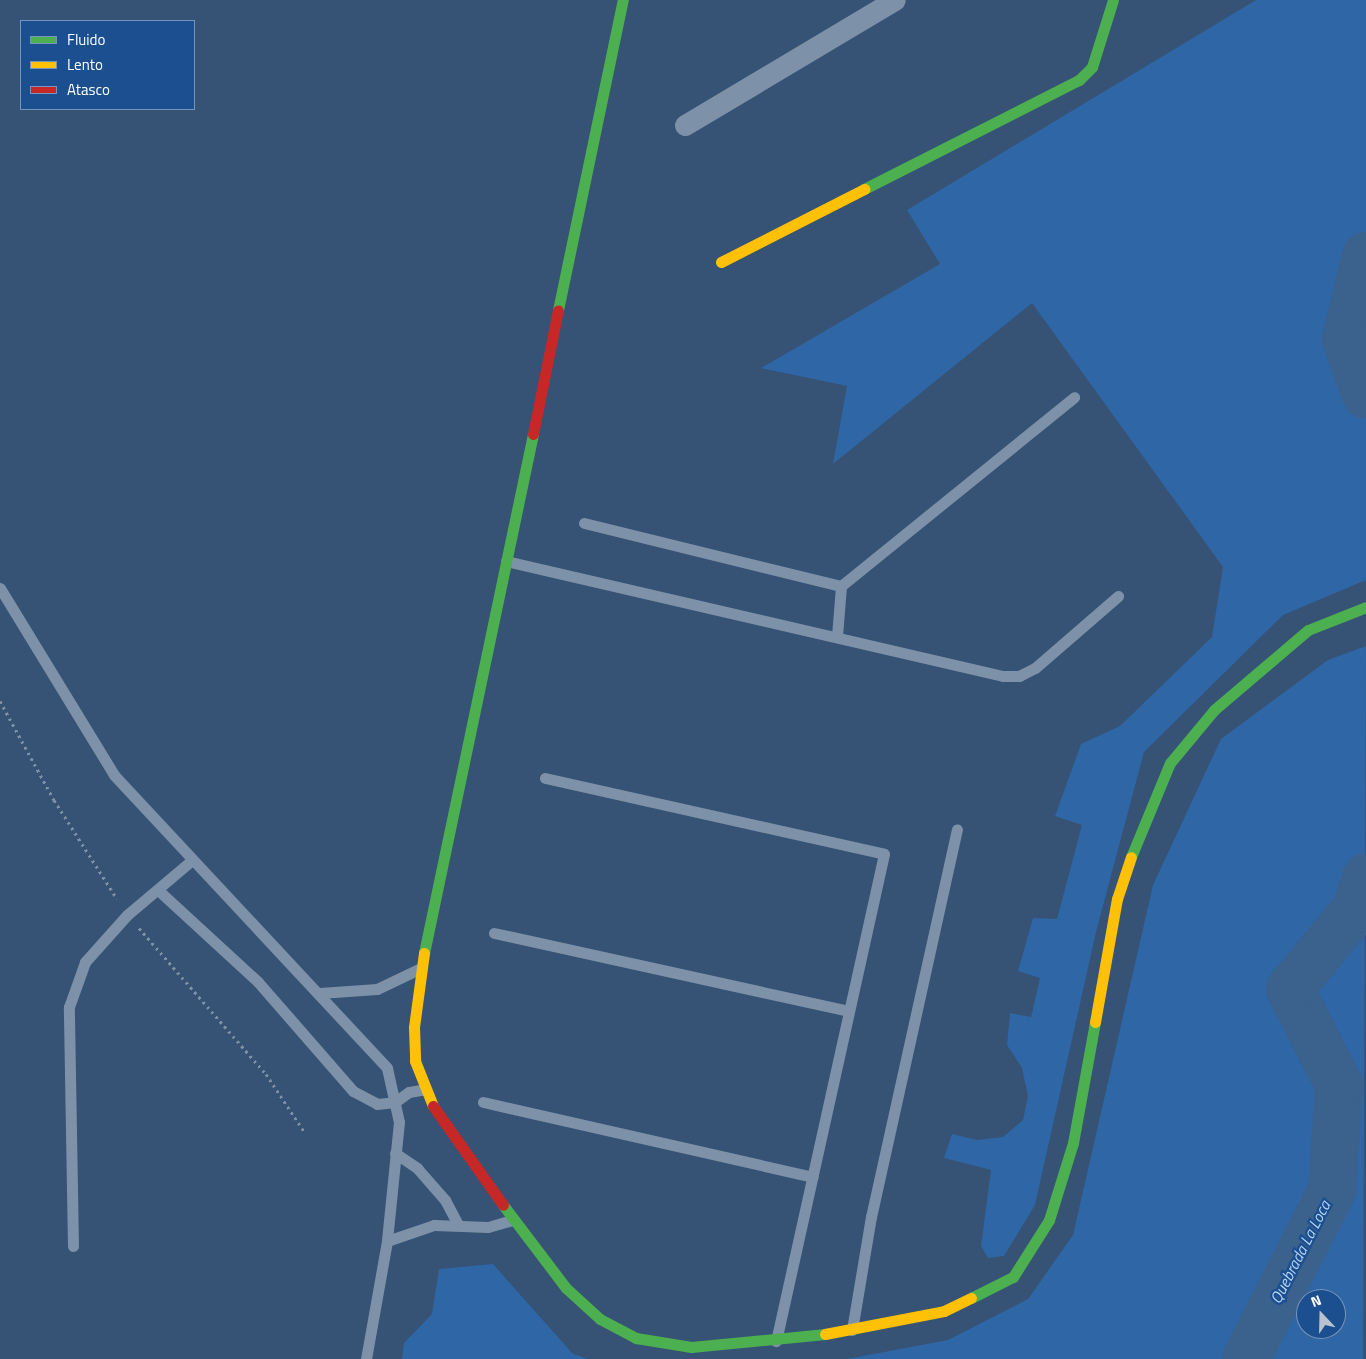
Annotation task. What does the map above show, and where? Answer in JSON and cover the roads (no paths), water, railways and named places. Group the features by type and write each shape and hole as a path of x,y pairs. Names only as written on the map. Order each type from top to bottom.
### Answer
{"street":[{"path":"623,0 421,968 414,1044 415,1061 437,1117 566,1288 600,1318 636,1338 691,1347 776,1341 852,1331 944,1311 1013,1277 1049,1220 1073,1142 1118,900 1142,822 1170,764 1214,710 1308,630 1366,607"},
{"path":"685,125 895,0"},
{"path":"721,262 1079,80 1092,68 1114,0"}],"lane":[{"path":"837,636 841,586 1074,397"},
{"path":"584,523 841,586"},
{"path":"506,561 837,636 1003,676 1019,676 1035,668 1118,596"},
{"path":"0,588 114,775 192,860 320,993 387,1068 399,1122 387,1241 366,1359"},
{"path":"545,778 884,854 776,1341"},
{"path":"852,1331 871,1217 957,829"},
{"path":"73,1246 69,1007 85,962 127,915 192,860"},
{"path":"158,890 258,982 353,1091 377,1104 395,1102 410,1092 426,1089"},
{"path":"494,933 849,1011"},
{"path":"320,993 376,989 421,968"},
{"path":"483,1102 813,1177"},
{"path":"395,1153 417,1168 445,1200 458,1224"},
{"path":"387,1241 434,1225 488,1226 513,1220"}],"waterway":[{"name":"Quebrada La Loca","path":"1366,256 1346,339 1366,395"},
{"name":"Quebrada La Loca","path":"1246,1359 1332,1190 1339,1085 1290,989 1356,909 1366,878"}]}
